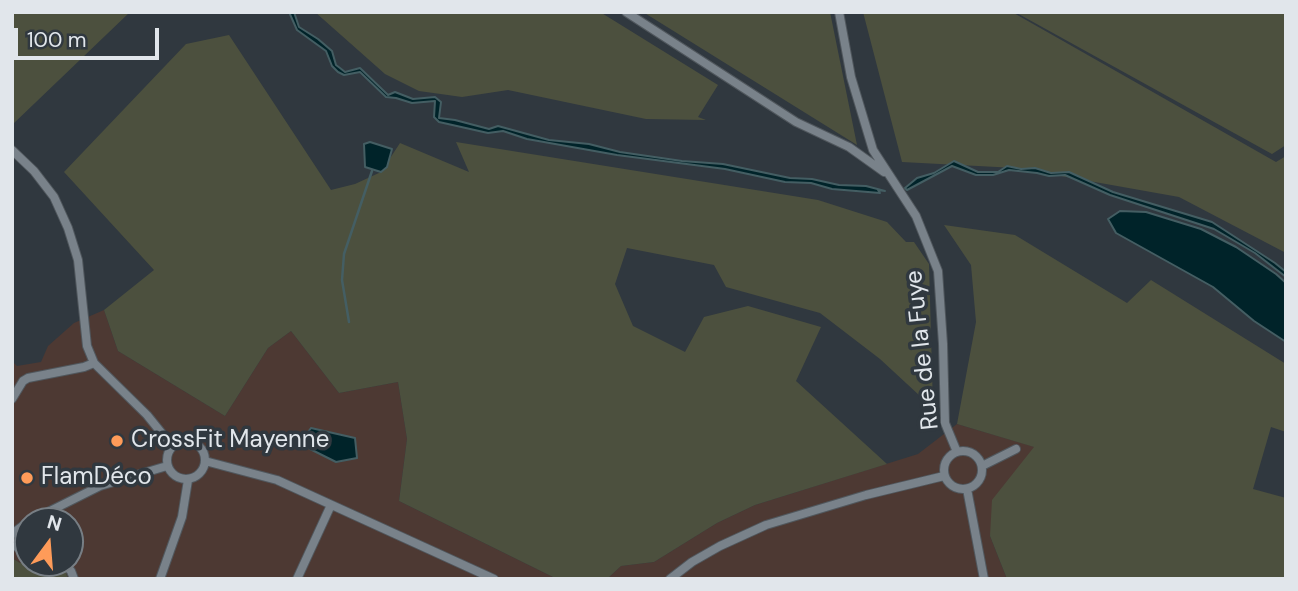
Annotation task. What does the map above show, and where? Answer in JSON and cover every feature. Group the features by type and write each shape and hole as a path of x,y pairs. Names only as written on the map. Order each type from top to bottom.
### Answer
{"street":[{"path":"626,12 796,122 849,147 890,176"},
{"name":"Rue de la Fuye","path":"839,12 851,77 873,150 916,216 938,271 946,423 957,452"},
{"path":"12,150 34,171 54,197 68,228 78,260 87,346 94,363 147,415 172,446"},
{"path":"12,399 28,377 94,363"},
{"path":"191,442 201,449 205,461 202,471 188,480 175,477 167,466 167,455 172,446 191,442"},
{"path":"982,466 1016,449"},
{"path":"957,452 975,455 982,466 983,472 978,483 967,489 961,490 951,485 944,476 947,459 957,452"},
{"path":"205,461 277,480 494,579"},
{"path":"59,507 100,486 167,466"},
{"path":"670,579 710,552 766,525 866,495 944,476"},
{"path":"160,579 182,517 188,480"},
{"path":"967,489 984,579"},
{"path":"298,579 331,505"}],"shaded area":[{"path":"104,310 118,351 225,416 268,348 291,331 339,393 398,382 407,439 399,501 557,579 68,579 67,577 84,577 84,507 14,507 14,559 12,361 17,366 41,362 48,346 74,323"},
{"path":"957,424 1035,447 990,536 1007,579 607,579 621,566 654,562 717,523 755,505 918,454"}],"green space":[{"path":"12,12 130,12 12,125"},
{"path":"315,12 600,12 718,85 698,117 706,120 646,119 508,90 462,97 419,91 385,74"},
{"path":"643,12 830,12 857,145"},
{"path":"863,12 1012,12 1276,162 1286,156 1286,253 1179,197 1016,168 902,162"},
{"path":"1015,12 1286,12 1286,145 1272,154"},
{"path":"229,35 331,190 355,184 381,172 400,143 469,172 456,142 818,200 887,222 906,242 914,242 929,264 933,408 880,359 820,313 726,287 714,265 627,248 615,284 633,326 685,352 704,317 748,306 821,327 796,381 887,464 755,505 717,523 654,562 621,566 607,579 557,579 399,501 407,439 398,382 339,393 291,331 268,348 225,416 118,351 104,310 154,270 64,172 186,44"},
{"path":"944,225 1015,235 1127,303 1151,280 1286,364 1286,432 1271,427 1253,489 1286,498 1286,579 1007,579 990,536 992,500 1034,447 957,424 976,322 971,265"},
{"path":"12,558 14,577 68,579 12,579"}],"water":[{"path":"289,12 294,12 299,27 332,51 336,65 345,72 360,68 388,95 395,92 413,99 435,97 441,102 439,118 489,129 498,126 549,140 589,144 620,152 723,164 790,178 866,186 885,191 878,190 880,193 832,189 811,183 785,182 725,169 617,155 527,139 503,131 488,133 439,122 434,117 435,101 412,103 386,97 360,72 344,75 338,72 332,66 326,51 297,30"},
{"path":"370,142 392,149 387,167 381,172 365,167 364,144"},
{"path":"954,161 978,172 998,172 1007,166 1035,168 1051,173 1069,172 1113,192 1212,222 1275,263 1286,272 1286,277 1255,253 1214,229 1110,195 1065,175 1049,176 1009,170 993,175 976,175 952,166 907,190 905,188 917,178 934,173"},
{"path":"1120,211 1146,212 1201,229 1236,247 1276,274 1286,283 1286,342 1254,321 1213,287 1116,233 1108,219"},
{"path":"311,428 355,438 357,458 336,462 310,449 305,443 305,436"}],"waterway":[{"path":"349,322 342,280 344,254 372,171"}],"place":[{"name":"CrossFit Mayenne","path":"117,441"},
{"name":"FlamDéco","path":"27,478"}]}
